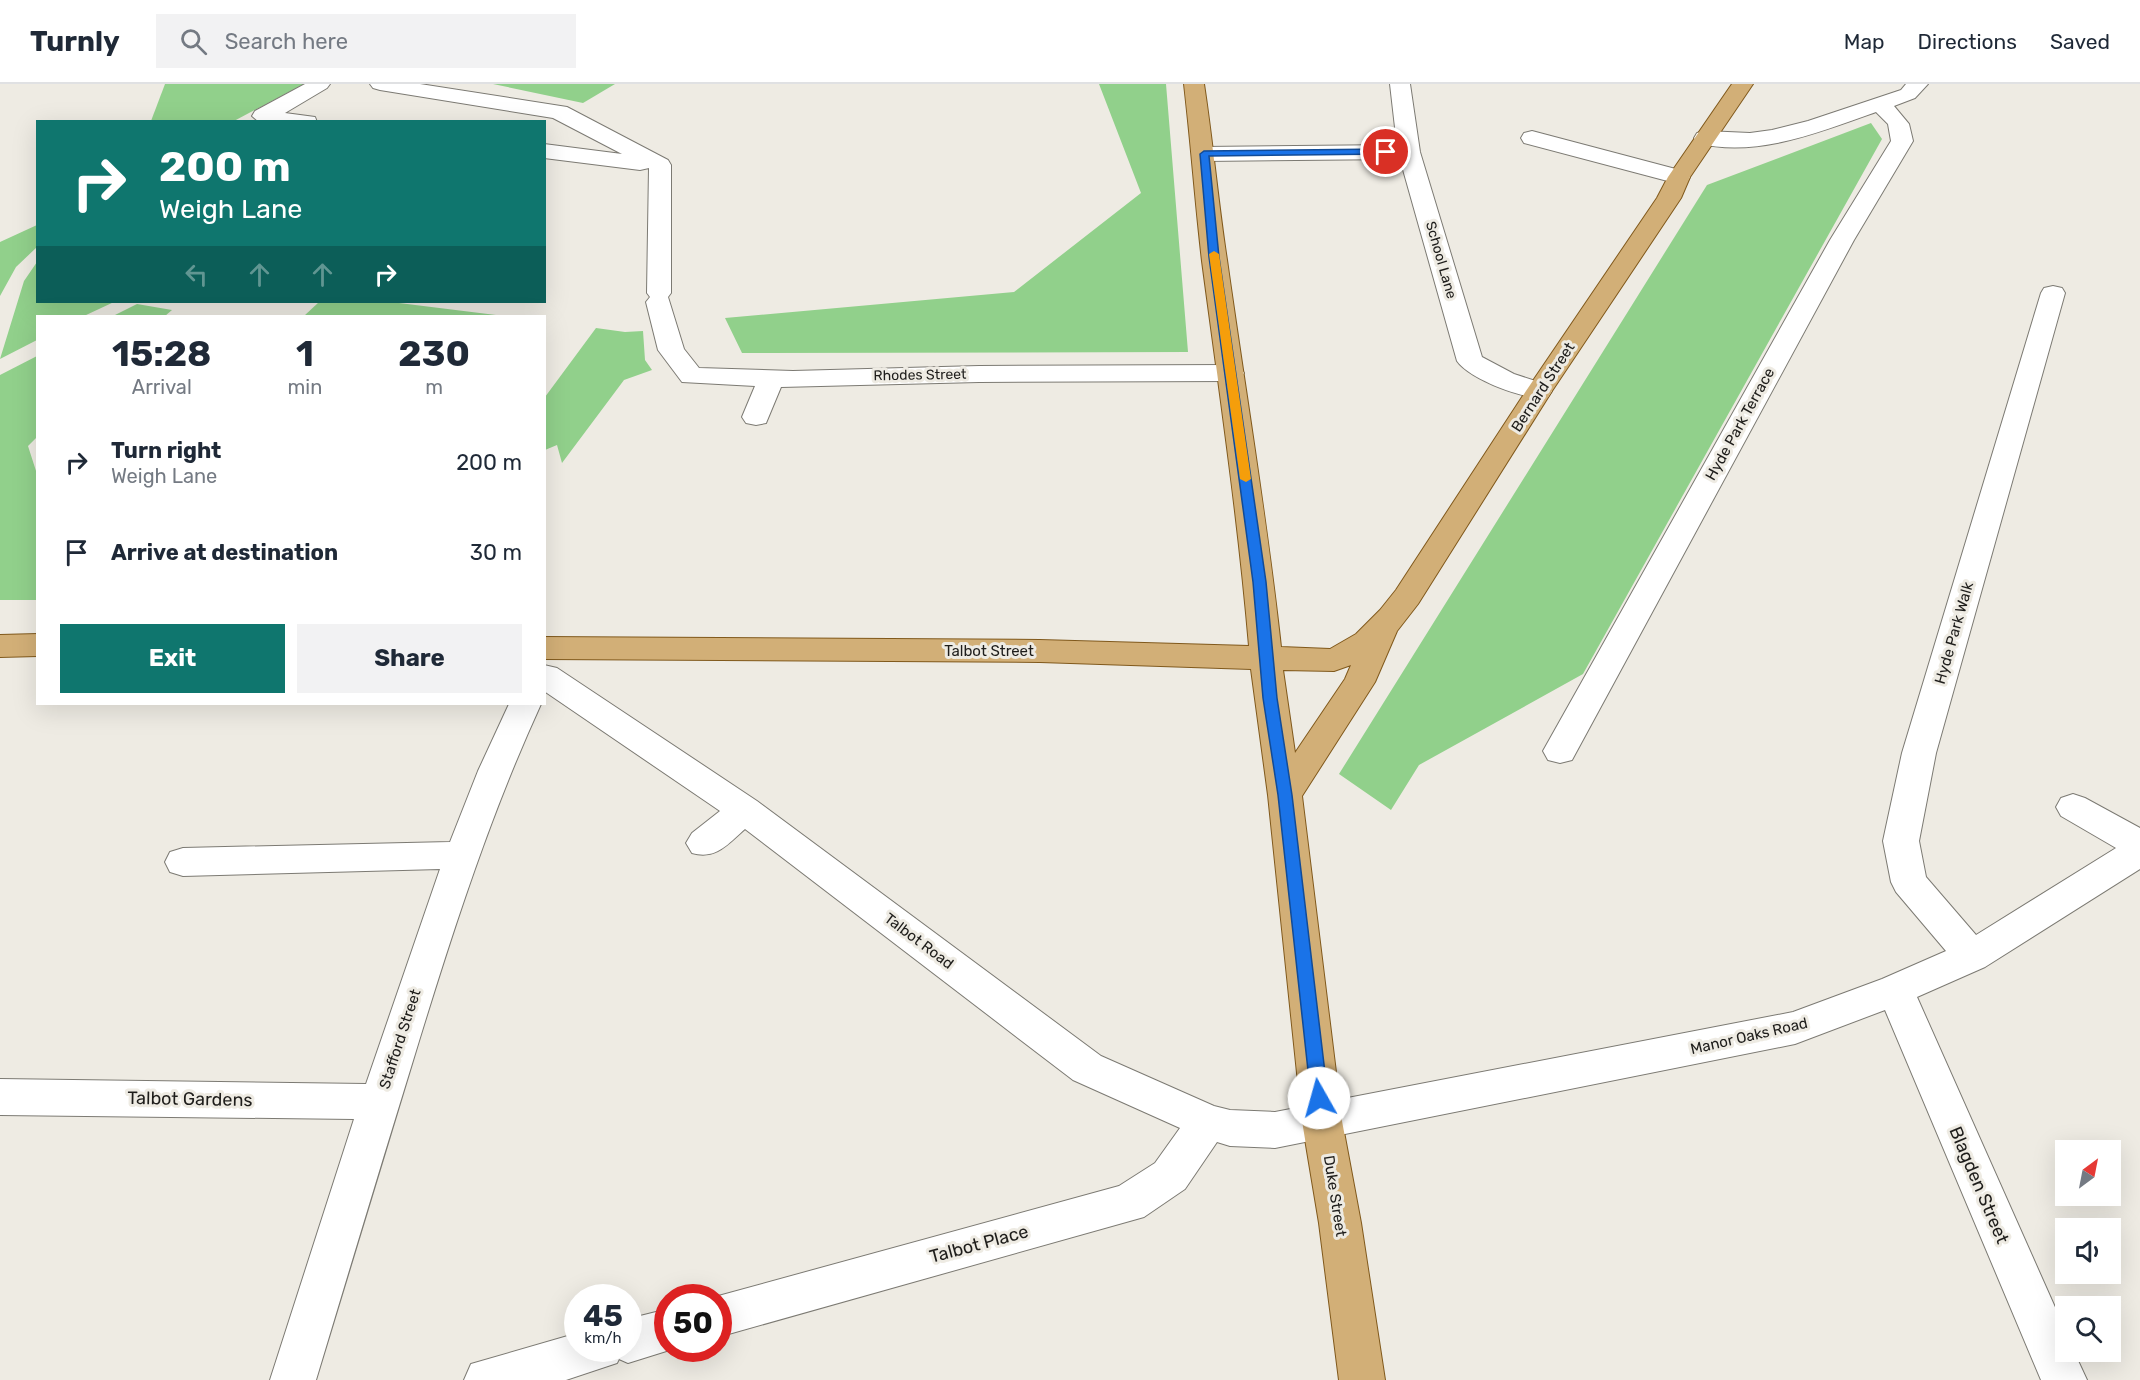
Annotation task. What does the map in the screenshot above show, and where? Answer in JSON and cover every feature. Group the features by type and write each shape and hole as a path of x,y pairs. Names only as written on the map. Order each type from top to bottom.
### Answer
{"main road":[{"name":"Duke Street","path":"1194,84 1204,154 1214,257 1259,582 1270,698 1285,795 1322,1121 1340,1222 1362,1380"},
{"name":"Bernard Street","path":"1407,597 1539,392 1669,198 1679,177 1743,84"},
{"name":"Talbot Street","path":"546,671 1040,651 1334,660 1357,651 1383,630 1407,597"},
{"path":"1285,795 1359,682 1383,630"},
{"path":"0,646 36,645"}],"street":[{"path":"292,120 262,116 320,84"},
{"path":"380,84 559,112 660,165"},
{"name":"School Lane","path":"1400,84 1408,152 1470,361 1505,380 1539,392"},
{"path":"1706,138 1730,142 1797,132 1908,94 1918,84"},
{"name":"Hyde Park Terrace","path":"1560,751 1842,240 1902,141 1903,130 1897,120 1879,104"},
{"path":"1532,138 1679,177"},
{"path":"546,151 660,165"},
{"path":"1204,154 1408,152"},
{"name":"Rhodes Street","path":"660,165 659,297 671,350 691,376 771,378 1231,373"},
{"name":"Hyde Park Walk","path":"1972,956 1909,882 1901,841 1919,753 2054,293"},
{"path":"756,417 771,378"},
{"name":"Talbot Road","path":"546,672 745,810 1087,1068 1208,1122 1230,1128 1275,1130 1322,1121"},
{"name":"Stafford Street","path":"293,1380 379,1101 462,855 504,746 526,705"},
{"path":"2073,807 2140,845"},
{"path":"704,843 745,810"},
{"name":"Manor Oaks Road","path":"1322,1121 1796,1028 1894,990 1972,956 2140,850"},
{"path":"183,862 462,855"},
{"name":"Blagden Street","path":"1894,990 2064,1380"},
{"name":"Talbot Gardens","path":"0,1096 379,1101"},
{"name":"Talbot Place","path":"732,1312 1129,1203 1170,1176 1208,1122"},
{"path":"487,1380 564,1358"}],"green space":[{"path":"165,84 304,84 236,120 151,120"},
{"path":"493,84 615,84 583,103"},
{"path":"1099,84 1166,84 1188,352 742,353 725,318 1014,292 1141,193"},
{"path":"1871,123 1882,139 1583,674 1419,765 1391,810 1339,774 1707,185"},
{"path":"36,225 36,248 16,267 0,296 0,242"},
{"path":"36,263 36,303 112,303 86,315 36,315 36,341 0,359 24,281"},
{"path":"318,303 399,303 496,315 305,315"},
{"path":"137,304 172,310 166,315 115,315"},
{"path":"596,328 625,332 643,331 645,360 652,370 624,380 562,463 557,445 546,450 546,396"},
{"path":"36,357 36,438 28,446 36,471 36,600 0,600 0,375"}],"slow traffic":[{"path":"1214,254 1246,479"}],"route":[{"path":"1319,1098 1285,795 1270,698 1259,582 1223,308 1214,257 1204,154 1386,152"}]}
